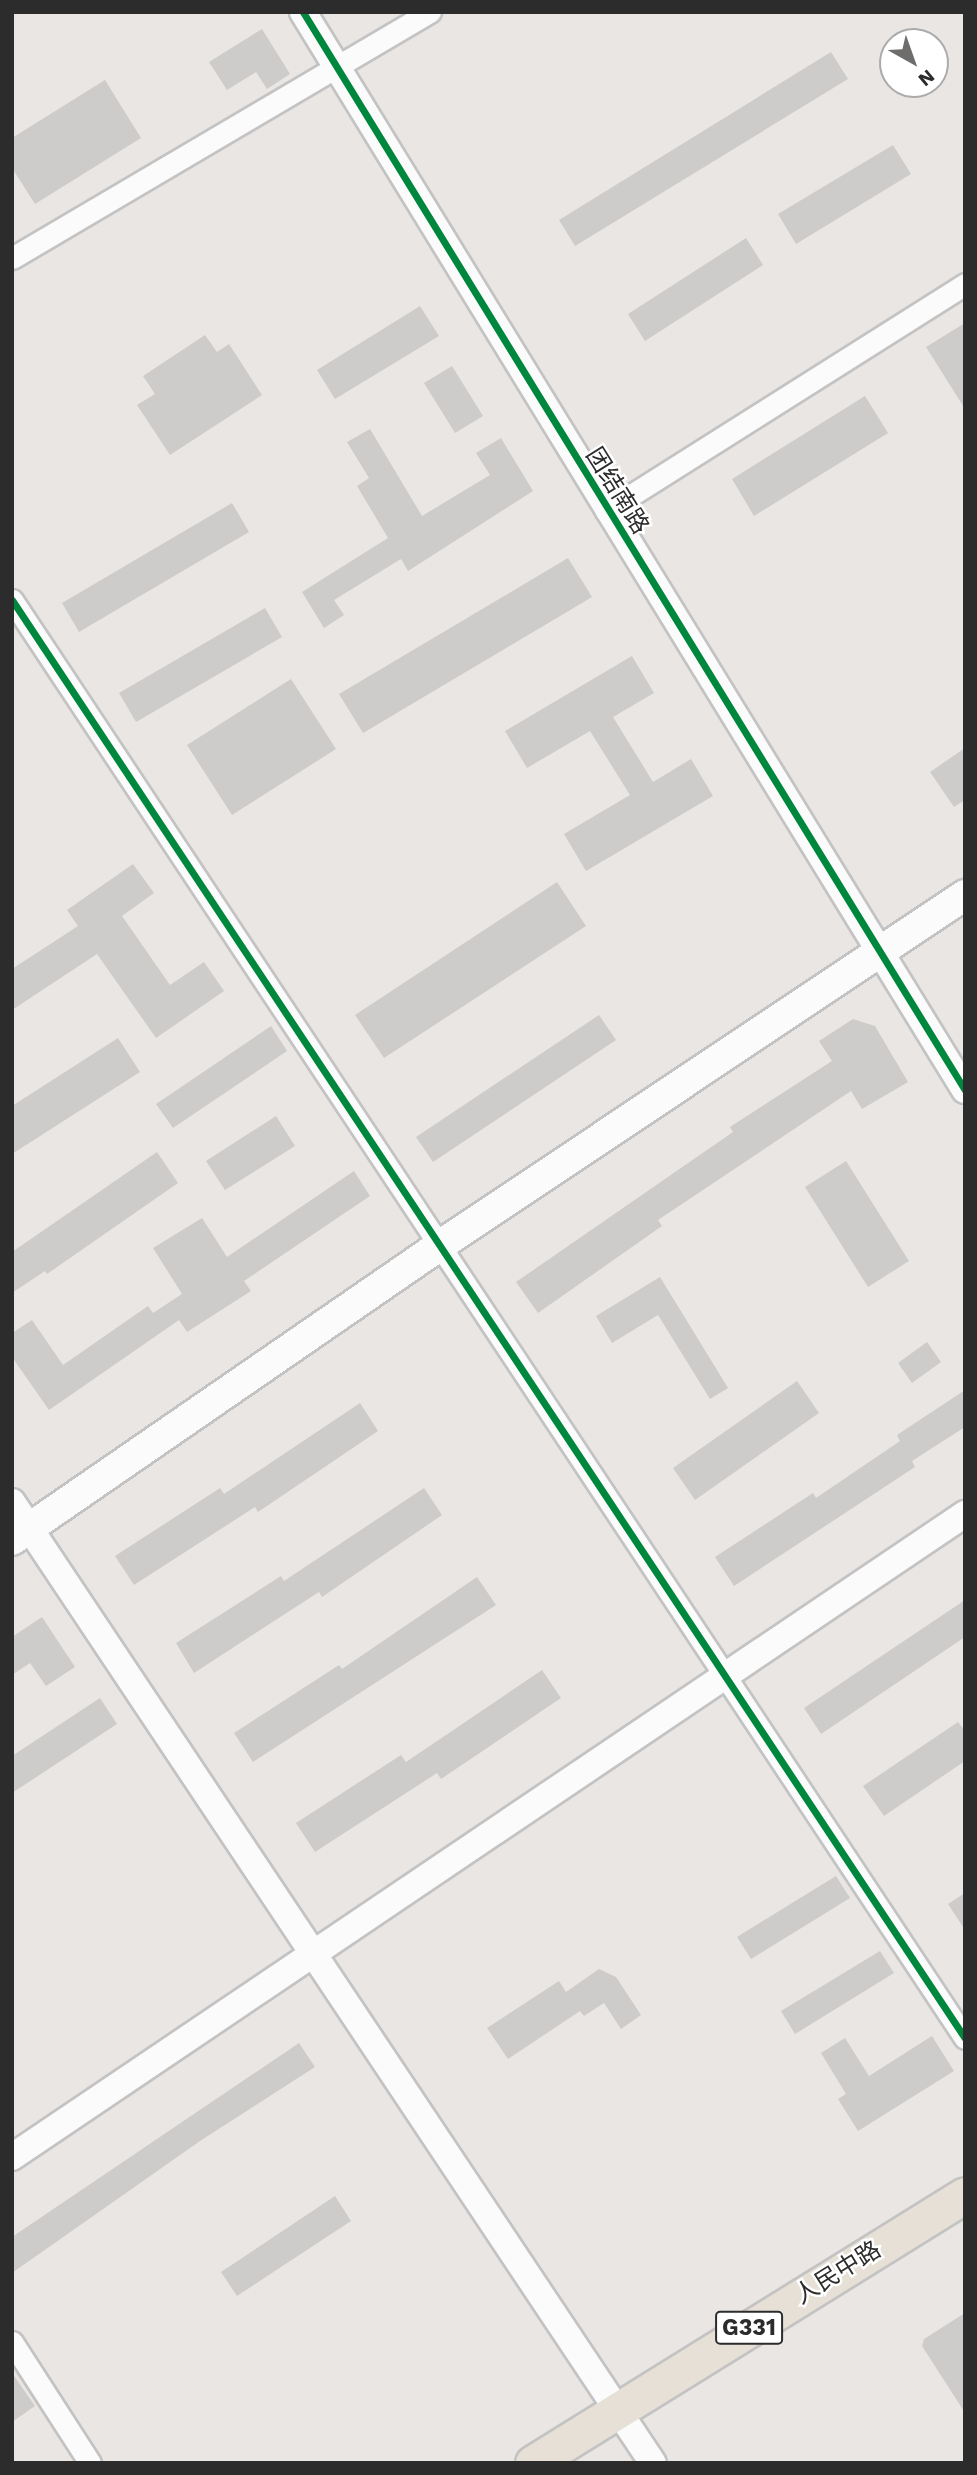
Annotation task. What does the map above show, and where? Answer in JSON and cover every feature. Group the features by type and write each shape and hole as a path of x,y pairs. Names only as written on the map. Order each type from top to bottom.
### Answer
{"highway":[{"name":"人民中路","path":"533,2463 965,2194"}],"main road":[{"path":"21,1534 439,1245 965,895"}],"street":[{"name":"团结南路","path":"303,12 606,512 965,1090"},
{"path":"12,258 430,12"},
{"path":"606,512 965,284"},
{"path":"12,600 965,2038"},
{"path":"12,1502 21,1534 312,1957 653,2463"},
{"path":"12,2157 965,1514"},
{"path":"12,2342 90,2463"}],"building":[{"path":"262,29 290,74 267,89 256,72 227,90 209,62"},
{"path":"831,52 848,79 575,246 559,220"},
{"path":"105,80 141,138 35,204 12,168 12,138"},
{"path":"893,145 911,174 796,244 778,214"},
{"path":"746,238 763,265 645,341 628,314"},
{"path":"420,306 439,336 335,399 317,370"},
{"path":"965,323 965,409 926,347"},
{"path":"205,335 217,352 229,344 262,395 170,455 137,405 155,394 143,376"},
{"path":"452,366 483,416 455,433 424,383"},
{"path":"865,396 888,433 754,516 732,479"},
{"path":"370,429 422,516 490,475 476,453 501,438 533,491 408,571 401,559 334,600 344,615 324,628 302,592 388,538 357,486 369,478 347,442"},
{"path":"232,503 249,532 79,632 62,603"},
{"path":"568,558 592,597 363,733 339,694"},
{"path":"265,608 282,637 136,722 119,693"},
{"path":"632,656 654,693 613,717 653,782 691,759 713,796 586,871 564,834 630,795 590,731 527,768 505,731"},
{"path":"291,679 336,749 232,815 187,745"},
{"path":"965,748 965,800 954,807 930,772"},
{"path":"133,864 154,893 122,916 170,985 204,962 224,991 156,1038 97,954 12,1010 12,969 78,926 67,910"},
{"path":"557,882 586,926 384,1058 355,1015"},
{"path":"599,1015 616,1040 433,1162 416,1137"},
{"path":"853,1019 875,1026 908,1082 862,1109 851,1091 658,1220 662,1226 538,1313 516,1282 733,1132 730,1127 832,1061 819,1041"},
{"path":"271,1026 287,1051 173,1128 156,1104"},
{"path":"118,1038 140,1072 12,1154 12,1106"},
{"path":"276,1116 295,1146 225,1190 206,1161"},
{"path":"157,1152 178,1183 47,1274 45,1271 12,1293 12,1252"},
{"path":"846,1161 909,1261 868,1287 805,1187"},
{"path":"354,1171 370,1196 244,1281 251,1291 187,1332 179,1320 49,1410 12,1357 12,1333 32,1320 63,1365 148,1306 153,1313 182,1294 153,1248 202,1218 227,1257"},
{"path":"660,1277 728,1388 710,1399 658,1315 612,1343 596,1316"},
{"path":"927,1342 941,1362 912,1383 898,1363"},
{"path":"797,1381 819,1413 695,1500 673,1468"},
{"path":"965,1390 965,1427 912,1461 915,1467 734,1586 715,1557 813,1493 816,1498 900,1441 897,1435"},
{"path":"360,1403 378,1431 258,1512 255,1507 134,1585 115,1556 220,1488 224,1494"},
{"path":"424,1488 442,1515 322,1597 319,1592 194,1673 176,1643 281,1576 284,1581"},
{"path":"477,1577 496,1605 253,1762 234,1733 339,1665 342,1669"},
{"path":"965,1600 965,1637 821,1734 804,1708"},
{"path":"42,1617 75,1667 46,1686 30,1663 12,1675 12,1637"},
{"path":"542,1670 561,1698 441,1779 437,1773 315,1852 296,1823 401,1755 406,1762"},
{"path":"100,1698 117,1724 12,1793 12,1756"},
{"path":"958,1722 965,1731 965,1761 884,1816 863,1786"},
{"path":"836,1876 850,1898 751,1959 737,1937"},
{"path":"965,1893 965,1930 948,1904"},
{"path":"880,1951 894,1973 795,2034 781,2011"},
{"path":"599,1969 616,1977 641,2015 621,2029 604,2003 584,2016 580,2011 508,2059 487,2028 559,1981 566,1992"},
{"path":"932,2036 954,2071 858,2131 838,2099 846,2094 821,2053 845,2038 869,2076"},
{"path":"299,2043 315,2067 200,2141 12,2273 12,2237"},
{"path":"335,2196 351,2221 237,2296 221,2272"},
{"path":"965,2313 965,2413 922,2346 924,2339"},
{"path":"12,2373 35,2406 12,2422"}],"cycle path":[{"path":"303,12 965,1090"},
{"path":"12,600 965,2038"}]}
